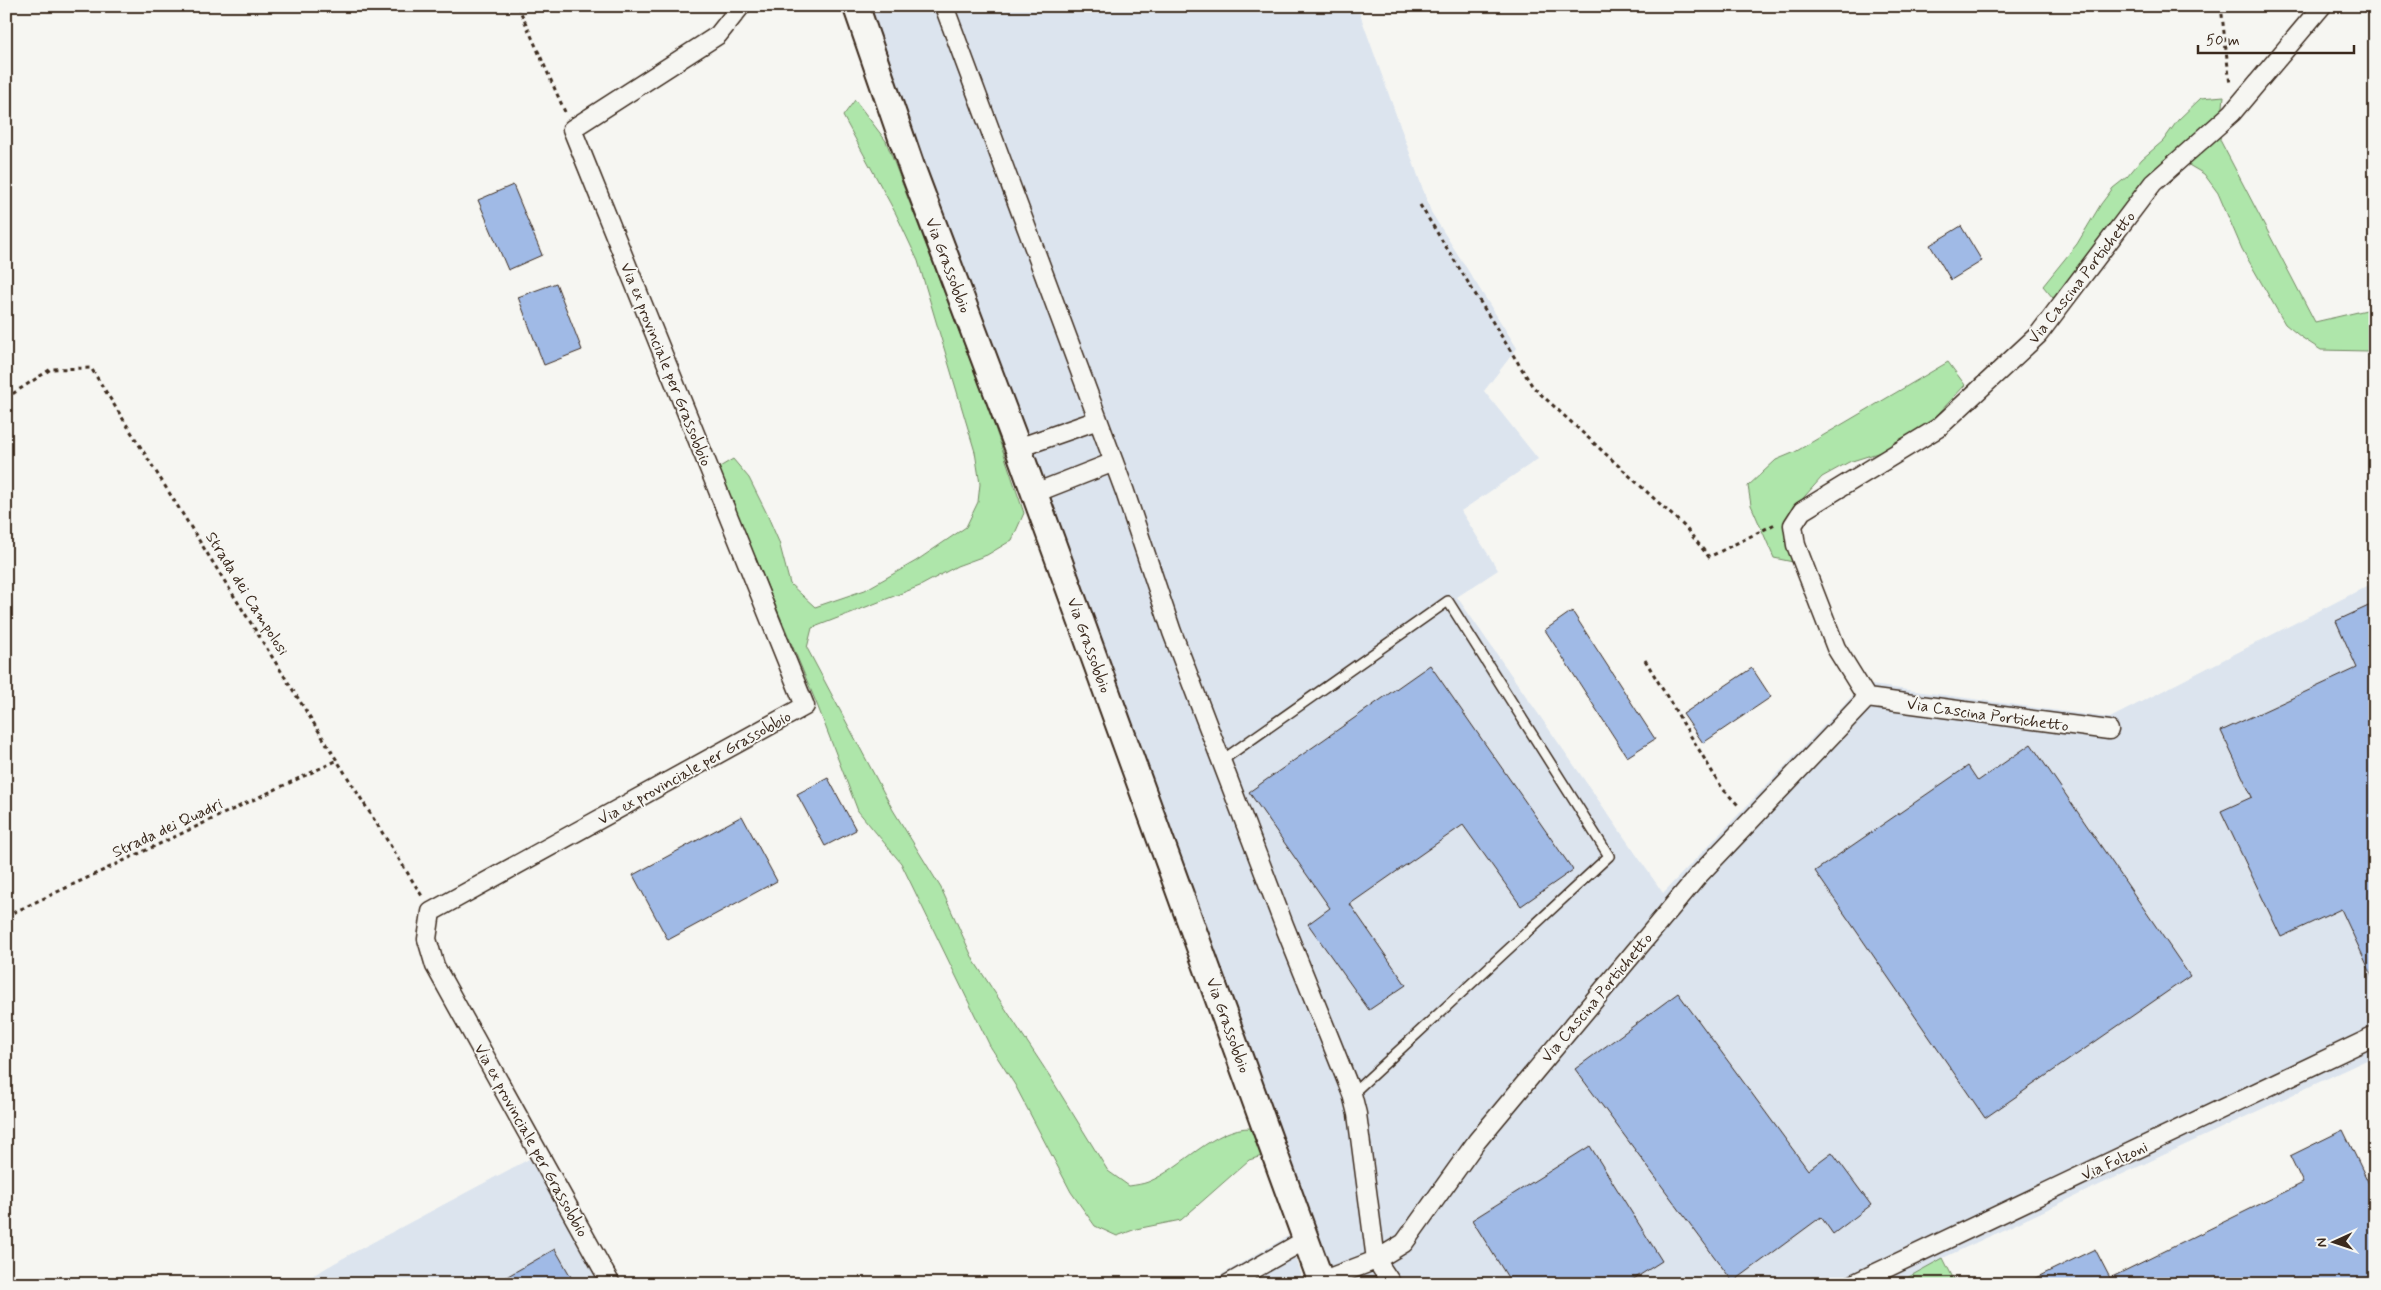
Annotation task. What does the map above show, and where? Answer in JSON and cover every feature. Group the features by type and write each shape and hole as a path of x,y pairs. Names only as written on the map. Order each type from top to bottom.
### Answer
{"street":[{"path":"572,128 718,35 741,6"},
{"name":"Via Grassobbio","path":"856,6 912,168 1035,493 1322,1282"},
{"path":"944,6 1114,462 1172,632 1352,1094 1357,1114 1376,1260 1392,1284"},
{"name":"Via Cascina Portichetto","path":"1793,525 1802,511 1938,428 2038,335 2154,183 2232,113 2322,6"},
{"name":"Via ex provinciale per Grassobbio","path":"572,128 805,706 431,912 426,939 434,966 612,1284"},
{"path":"1018,448 1098,420"},
{"path":"1035,493 1114,462"},
{"path":"1793,525 1796,545 1836,648 1867,698"},
{"name":"Via Cascina Portichetto","path":"1322,1282 1376,1260 1404,1243 1476,1141 1696,877 1867,698 2108,730"},
{"name":"Via Folzoni","path":"1853,1284 2375,1036"},
{"path":"1228,1284 1307,1239"}],"lane":[{"path":"1222,761 1448,601 1609,856 1352,1094"}],"path":[{"path":"518,6 572,128"},
{"path":"2221,6 2232,113"},
{"path":"1420,205 1533,387 1685,527 1709,557 1777,523 1793,525"},
{"name":"Strada dei Campolosi","path":"6,398 51,369 91,368 338,760 431,912"},
{"path":"1645,660 1722,788 1752,819"},
{"name":"Strada dei Quadri","path":"6,916 338,760"}],"shaded area":[{"path":"869,6 1357,6 1431,212 1517,348 1484,391 1538,459 1461,511 1498,570 1457,597 1663,893 1864,684 2110,718 2375,582 2375,1056 1943,1258 1896,1284 1332,1284 1044,499"},
{"path":"548,1149 622,1284 298,1284 347,1256"},
{"path":"1288,1236 1304,1284 1206,1284"}],"green space":[{"path":"2224,96 2220,140 2315,322 2375,308 2375,349 2368,351 2321,350 2285,324 2242,249 2218,193 2204,174 2170,154 2147,177 2086,262 2053,298 2043,286 2077,244 2113,188 2127,177 2142,159 2163,141 2178,120 2201,98"},
{"path":"855,100 886,141 987,404 1024,513 1012,540 987,555 957,566 920,586 812,628 807,648 893,810 941,888 974,961 1049,1075 1108,1171 1129,1186 1146,1183 1173,1168 1224,1134 1251,1128 1262,1156 1249,1160 1181,1220 1136,1229 1117,1236 1095,1226 1071,1192 1015,1085 990,1046 901,863 858,811 818,707 718,468 733,459 749,478 779,542 790,584 815,607 865,590 916,561 966,527 978,502 980,484 975,452 918,261 896,214 843,116"},
{"path":"1948,362 1965,385 1927,426 1884,451 1849,462 1822,477 1788,515 1793,562 1774,558 1751,505 1748,486 1776,460 1795,452"},
{"path":"1943,1258 1956,1284 1896,1284"}],"building":[{"path":"513,185 542,255 508,270 478,200"},
{"path":"1961,226 1982,261 1951,280 1930,245"},
{"path":"556,283 582,350 544,365 518,297"},
{"path":"2375,603 2375,982 2341,909 2281,937 2221,811 2252,797 2221,731 2357,668 2336,621"},
{"path":"1572,611 1655,739 1627,757 1545,630"},
{"path":"1430,665 1573,870 1521,906 1463,825 1350,904 1406,985 1369,1010 1308,924 1330,908 1249,792"},
{"path":"1752,668 1771,697 1703,743 1683,714"},
{"path":"2031,744 2190,976 1985,1118 1815,871 1968,766 1978,781"},
{"path":"828,778 856,830 825,846 797,794"},
{"path":"742,816 777,881 668,940 633,875"},
{"path":"1678,993 1808,1170 1832,1152 1871,1205 1833,1234 1821,1217 1733,1282 1575,1069"},
{"path":"2343,1130 2375,1196 2375,1284 2023,1284 2095,1249 2110,1278 2303,1183 2290,1156"},
{"path":"1590,1146 1662,1261 1626,1284 1512,1284 1472,1220"},
{"path":"555,1249 575,1284 494,1284"}]}
